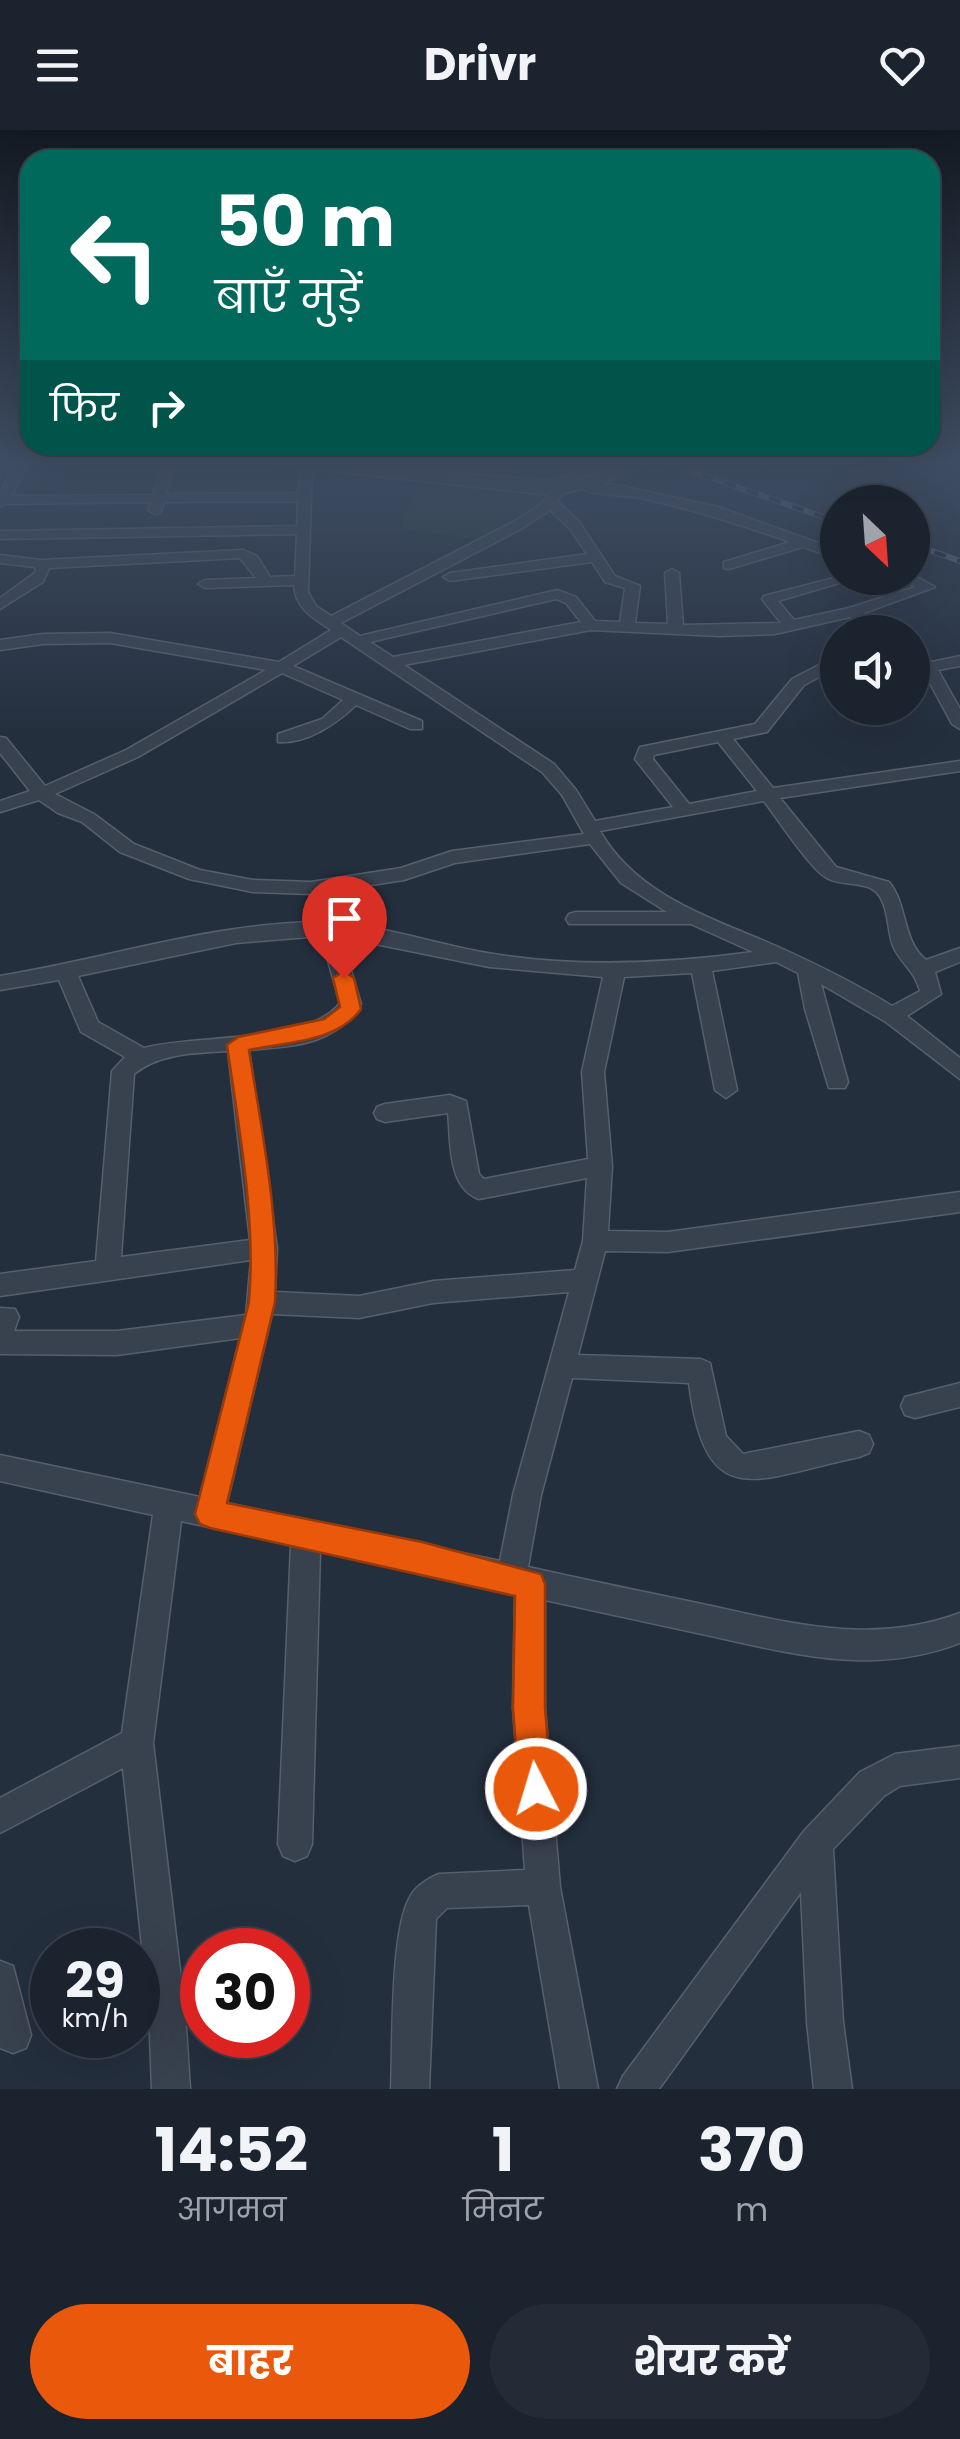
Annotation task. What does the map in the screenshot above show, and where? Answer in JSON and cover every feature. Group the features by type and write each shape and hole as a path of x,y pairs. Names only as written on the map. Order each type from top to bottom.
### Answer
{"street":[{"path":"304,550 305,602 548,768 570,791 591,833 628,878 700,920 778,955 892,1015 926,1039 960,1071"},
{"path":"0,808 154,741 343,631 435,567 505,550"},
{"path":"450,577 515,550"},
{"path":"559,550 596,557"},
{"path":"592,550 613,581 633,586 627,626"},
{"path":"730,565 778,550"},
{"path":"0,559 41,564 238,554 249,556 265,581"},
{"path":"0,605 38,579 43,572 41,564"},
{"path":"435,567 464,587"},
{"path":"672,573 676,629"},
{"path":"205,584 302,580"},
{"path":"791,626 769,599 820,586"},
{"path":"343,631 562,595 572,600 592,625"},
{"path":"388,662 592,625 749,631 791,626 904,595"},
{"path":"478,597 493,608"},
{"path":"852,612 856,615"},
{"path":"0,646 43,638 110,638 281,667 416,724"},
{"path":"930,667 960,660"},
{"path":"930,669 960,724"},
{"path":"684,809 644,754 651,748 761,728 798,682 820,670"},
{"path":"284,738 328,722 354,698"},
{"path":"722,736 835,876 871,882 888,892 906,956 924,968 931,994 892,1015"},
{"path":"0,742 41,793 155,862 252,886 311,888 404,874 452,857 591,833 684,809 960,766"},
{"path":"108,1268 123,1070 139,1055 308,1033 330,1025 348,1012 351,1004 311,888"},
{"path":"576,919 660,916 700,920"},
{"path":"0,983 244,937 324,930 518,965 701,967 778,955"},
{"path":"924,968 960,955"},
{"path":"701,967 726,1090"},
{"path":"579,2089 543,1887 520,1582 526,1494 596,1241 600,1166 593,1072 615,968"},
{"path":"808,970 837,1082"},
{"path":"66,971 89,1028 139,1055"},
{"path":"210,1514 259,1313 265,1248 238,1045"},
{"path":"385,1113 456,1105 461,1111 468,1178 479,1189 600,1166"},
{"path":"596,1241 668,1242 960,1202"},
{"path":"0,1285 265,1248"},
{"path":"2,1331 117,1343 259,1313 359,1307 433,1292 587,1280"},
{"path":"562,1366 700,1371 718,1454 732,1465 744,1467 859,1444"},
{"path":"916,1406 960,1394"},
{"path":"0,1468 306,1536 422,1557 520,1582 846,1648 902,1648 960,1628"},
{"path":"169,1505 137,1743 168,2012 171,2089"},
{"path":"295,1844 306,1536"},
{"path":"0,1816 137,1743"},
{"path":"638,2088 816,1843 872,1784 896,1770 960,1762"},
{"path":"816,1843 825,2022 833,2089"},
{"path":"410,2089 417,1922 423,1907 439,1892 543,1887"},
{"path":"0,1979 13,2035"}],"railway":[{"path":"930,550 960,561"}],"route":[{"path":"344,978 351,1009 330,1025 308,1033 238,1045 260,1196 264,1274 262,1302 210,1514 422,1557 530,1584 529,1708 536,1789"}]}
